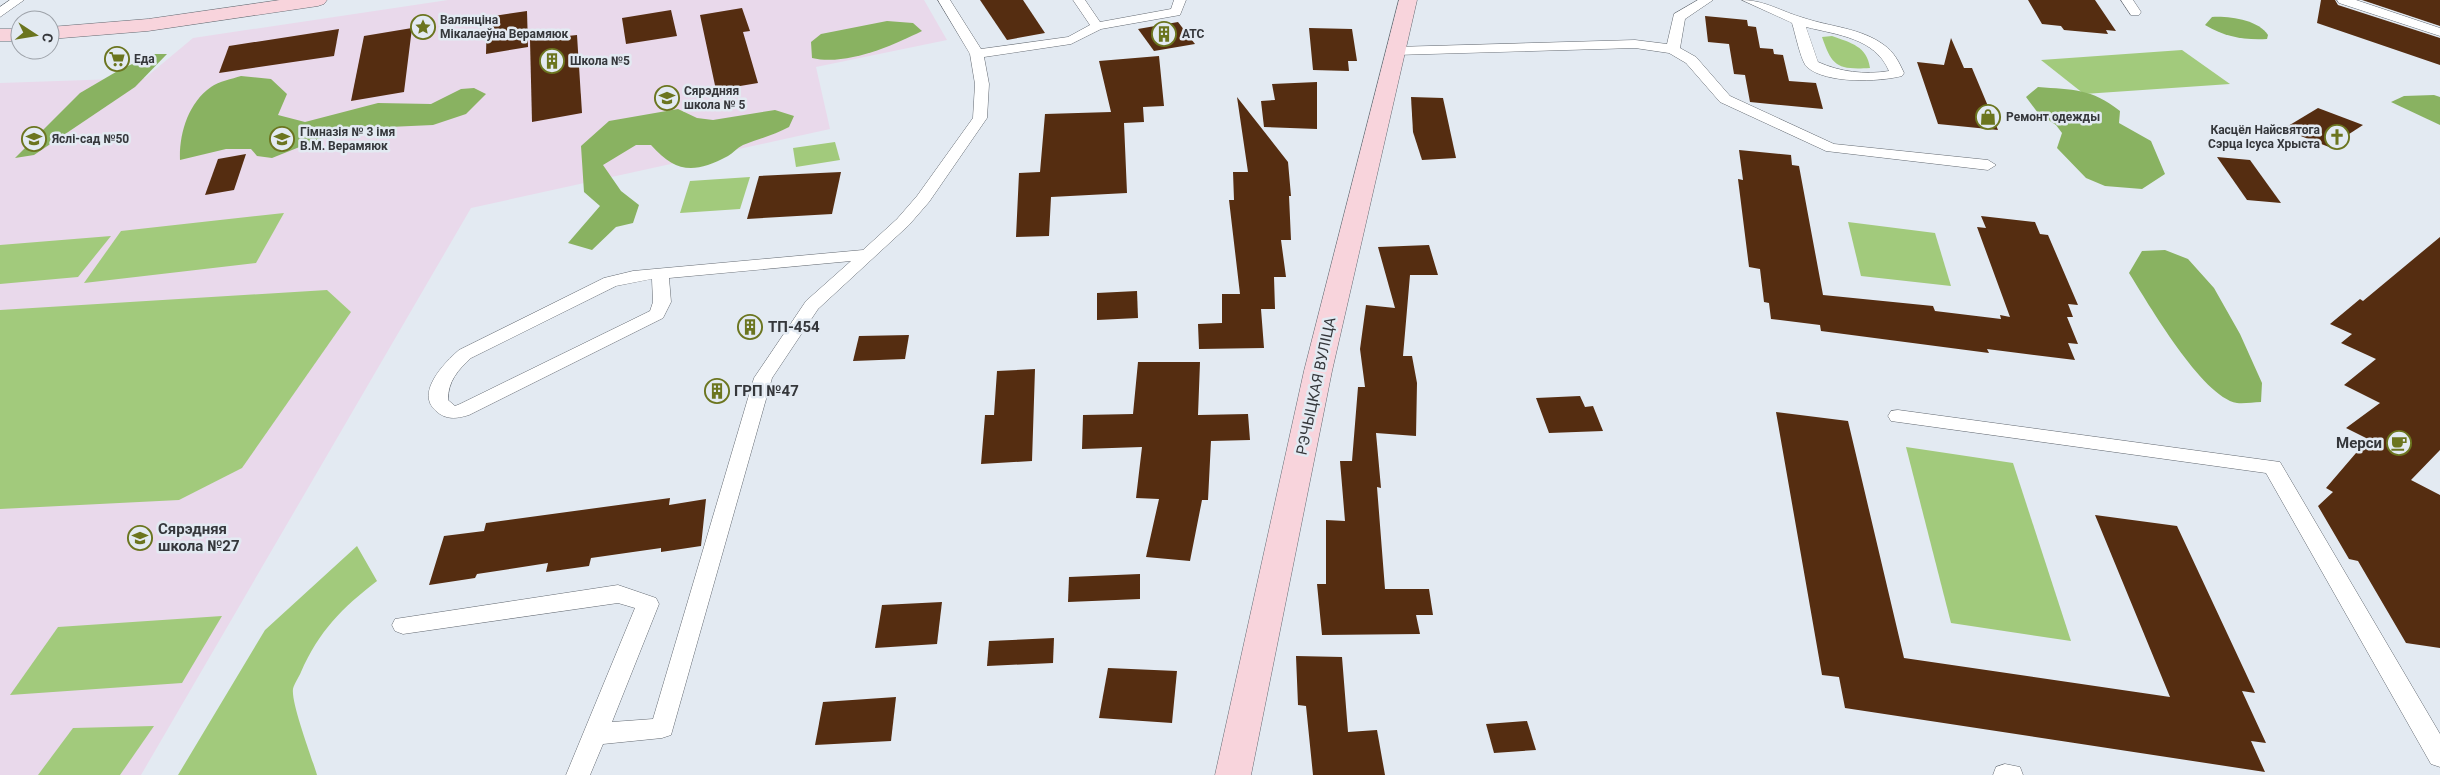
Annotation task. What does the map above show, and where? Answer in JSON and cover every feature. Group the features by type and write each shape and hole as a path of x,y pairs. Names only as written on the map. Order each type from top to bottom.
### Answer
{"main road":[{"path":"60,32 148,25 318,0"},
{"name":"РЭЧЫЦКАЯ ВУЛІЦА","path":"1233,775 1318,371 1408,0"}],"lane":[{"path":"0,13 18,0"},
{"path":"596,734 662,728 763,378 812,305 870,254 923,199 980,118 982,84 977,54 944,0"},
{"path":"1079,0 1097,26"},
{"path":"977,54 1071,40 1097,26 1176,12 1180,0"},
{"path":"1673,48 1679,17 1707,0"},
{"path":"1748,0 1798,20 1846,32 1881,47 1893,60 1897,73 1884,78 1825,72 1812,64 1798,20"},
{"path":"2127,0 2135,12"},
{"path":"2343,0 2440,32"},
{"path":"1395,52 1636,44 1673,48 1691,60 1725,99 1831,148 1988,165"},
{"path":"660,274 662,302 657,314 467,409 456,413 448,411 438,402 437,392 440,383 450,366 465,354 610,282 633,276 870,254"},
{"path":"1898,416 2273,467 2440,756"},
{"path":"403,625 618,594 648,604 578,775"},
{"path":"2005,775 2011,775"}],"shaded area":[{"path":"448,0 924,0 947,40 816,67 830,129 471,208 141,775 0,775 0,83 145,78 193,38"}],"green space":[{"path":"2212,17 2235,18 2251,22 2268,35 2267,39 2250,39 2227,35 2205,25"},
{"path":"887,21 913,23 922,31 897,43 854,57 825,60 812,58 811,42 821,34"},
{"path":"1832,36 1852,43 1862,50 1870,68 1850,68 1837,64 1829,54 1822,37"},
{"path":"2182,50 2230,84 2084,94 2041,60"},
{"path":"155,54 167,54 135,87 34,155 15,158 80,93 121,69"},
{"path":"241,76 271,79 287,94 278,115 305,122 378,103 431,104 461,89 474,88 486,94 466,114 433,125 352,126 272,158 257,156 251,149 226,149 180,160 183,130 196,102 214,85"},
{"path":"2038,87 2091,94 2110,103 2120,111 2119,123 2151,141 2165,174 2142,189 2105,186 2086,178 2057,148 2062,133 2056,125 2038,113 2026,97"},
{"path":"2434,95 2440,97 2440,125 2391,102 2404,96"},
{"path":"678,109 697,118 713,120 775,110 794,116 789,127 743,145 716,162 695,168 677,166 651,145 636,145 603,165 621,191 639,205 633,223 616,227 592,250 568,243 600,206 584,192 581,146 609,121"},
{"path":"835,142 840,160 796,167 793,148"},
{"path":"750,177 740,209 680,213 690,181"},
{"path":"284,213 256,263 84,283 121,231"},
{"path":"1848,222 1935,233 1951,286 1861,276"},
{"path":"111,236 78,277 0,284 0,245"},
{"path":"2165,250 2188,259 2214,288 2240,334 2262,383 2261,402 2237,403 2223,397 2192,367 2162,326 2129,273 2142,251"},
{"path":"327,290 351,312 242,468 179,500 0,509 0,310"},
{"path":"1906,447 2013,463 2071,641 1951,623"},
{"path":"357,546 377,581 342,611 324,632 308,657 293,689 298,718 317,775 178,775 265,630"},
{"path":"222,616 182,683 10,695 58,627"},
{"path":"154,726 120,775 38,775 73,728"}],"building":[{"path":"980,0 1023,0 1045,33 1007,40"},
{"path":"2028,0 2095,0 2116,31 2106,30 2108,34 2064,30 2061,26 2042,24"},
{"path":"2321,0 2335,0 2338,5 2440,38 2440,65 2317,23"},
{"path":"2362,0 2440,0 2440,26"},
{"path":"742,8 750,31 743,32 758,83 716,90 700,15"},
{"path":"671,10 677,36 626,44 622,18"},
{"path":"527,11 528,47 486,54 487,17"},
{"path":"1705,16 1747,20 1748,26 1756,27 1760,48 1773,49 1774,54 1783,55 1789,81 1816,83 1823,109 1750,102 1745,75 1734,74 1729,44 1708,42"},
{"name":"АТС","path":"1178,22 1195,44 1154,51 1138,29"},
{"path":"412,28 404,92 351,101 364,36"},
{"path":"1309,28 1352,29 1357,61 1348,61 1349,71 1313,70"},
{"path":"339,29 334,56 219,73 229,46"},
{"path":"577,35 582,113 532,122 530,40"},
{"path":"1951,38 1964,68 1972,68 1998,130 1938,124 1917,62 1944,65"},
{"path":"1159,56 1164,106 1143,107 1144,122 1124,123 1127,193 1051,197 1049,236 1016,237 1019,173 1040,172 1045,114 1111,112 1099,61"},
{"path":"1317,82 1317,129 1264,127 1261,101 1275,100 1272,84"},
{"path":"1237,97 1288,162 1291,196 1289,196 1291,240 1281,240 1286,277 1274,277 1275,309 1261,309 1264,348 1199,349 1198,324 1222,323 1222,294 1240,294 1229,200 1234,200 1233,172 1248,172"},
{"path":"1411,97 1443,98 1456,158 1422,160 1413,132"},
{"name":"Касцёл Найсвятога Сэрца Ісуса Хрыста","path":"2318,108 2363,125 2329,147 2283,129"},
{"path":"1739,150 1791,155 1792,165 1799,166 1823,295 1933,306 1935,311 2001,319 2000,315 2010,317 1977,227 1986,228 1981,216 2035,222 2040,234 2048,235 2078,305 2068,304 2073,317 2067,317 2078,344 2068,343 2075,360 1987,349 1989,353 1821,331 1820,325 1771,319 1769,303 1764,302 1760,269 1749,267 1738,179 1743,180"},
{"path":"246,154 234,190 205,195 218,159"},
{"path":"2217,157 2250,160 2281,203 2247,200"},
{"path":"841,172 832,214 747,219 759,176"},
{"path":"2440,237 2440,450 2411,480 2440,495 2440,648 2406,643 2358,561 2349,559 2318,506 2333,492 2326,488 2368,439 2346,428 2380,403 2344,385 2376,359 2341,343 2352,334 2330,324 2360,299 2363,301"},
{"path":"1429,245 1438,275 1410,275 1403,356 1412,356 1417,383 1416,436 1376,433 1381,488 1377,487 1385,589 1429,589 1433,615 1416,615 1420,634 1322,635 1317,584 1326,584 1326,520 1345,521 1340,461 1352,461 1358,387 1365,387 1360,349 1366,305 1395,308 1378,247"},
{"path":"1137,291 1138,318 1097,320 1097,293"},
{"path":"909,335 905,359 853,361 859,336"},
{"path":"1138,362 1200,362 1198,415 1248,414 1250,440 1211,441 1208,500 1202,500 1190,561 1146,557 1159,499 1136,498 1142,447 1082,449 1083,415 1133,414"},
{"path":"1035,369 1032,461 981,464 985,415 994,415 997,371"},
{"path":"1580,396 1585,407 1593,406 1603,431 1549,433 1536,398"},
{"path":"1776,412 1848,421 1904,658 2170,697 2095,515 2177,526 2255,693 2242,691 2266,743 2251,741 2265,772 1845,708 1839,677 1822,675"},
{"path":"670,498 669,505 706,499 701,546 661,552 661,548 591,558 589,566 546,572 548,563 477,574 475,578 429,585 444,536 484,531 486,523"},
{"path":"1140,574 1140,599 1068,602 1069,577"},
{"path":"942,602 937,644 875,648 882,605"},
{"path":"1054,638 1053,663 987,666 989,641"},
{"path":"1296,656 1342,657 1348,732 1377,730 1385,775 1313,775 1306,706 1298,705"},
{"path":"1108,668 1177,671 1172,723 1099,718"},
{"path":"896,697 891,741 815,745 823,702"},
{"path":"1527,721 1536,750 1494,753 1486,724"}],"place":[{"name":"Валянціна Мікалаеўна Верамяюк","path":"423,27"},
{"name":"АТС","path":"1164,34"},
{"name":"Еда","path":"117,59"},
{"name":"Школа №5","path":"552,61"},
{"name":"Сярэдняя школа № 5","path":"667,98"},
{"name":"Ремонт одежды","path":"1988,117"},
{"name":"Касцёл Найсвятога Сэрца Ісуса Хрыста","path":"2337,137"},
{"name":"Яслі-сад №50","path":"34,139"},
{"name":"Гімназія № 3 імя В.М. Верамяюк","path":"282,139"},
{"name":"ТП-454","path":"750,327"},
{"name":"ГРП №47","path":"717,391"},
{"name":"Мерси","path":"2399,443"},
{"name":"Сярэдняя школа №27","path":"140,538"}]}
